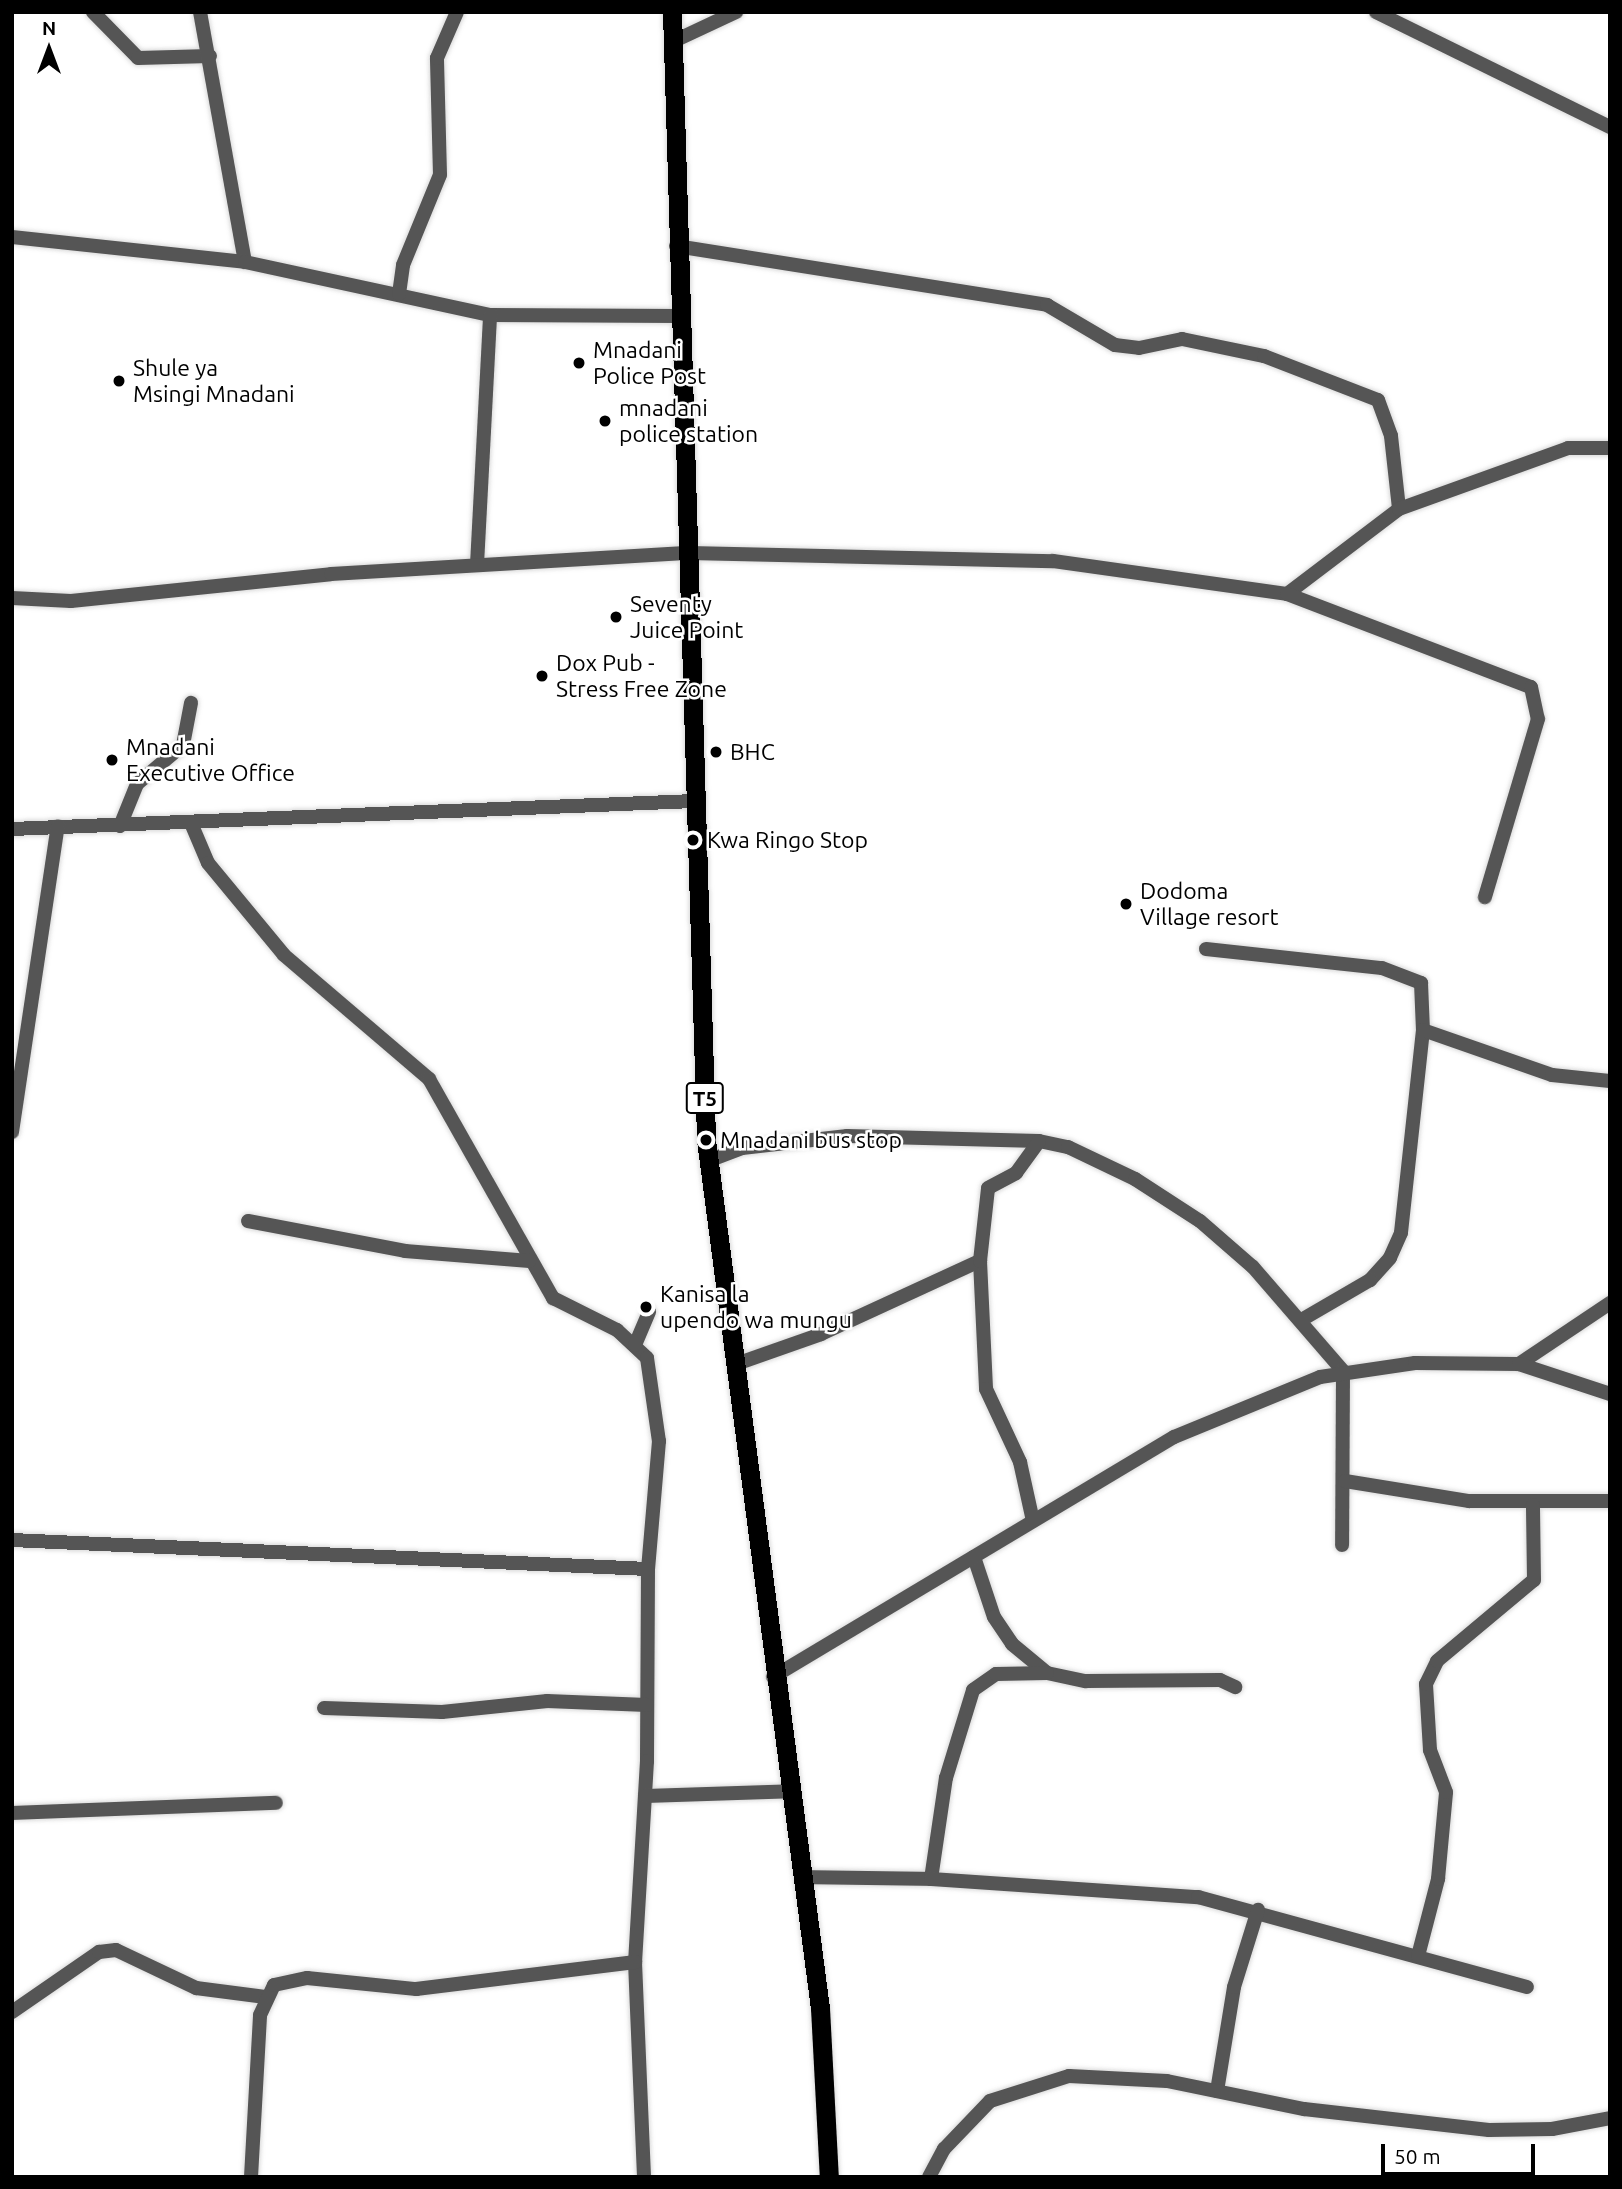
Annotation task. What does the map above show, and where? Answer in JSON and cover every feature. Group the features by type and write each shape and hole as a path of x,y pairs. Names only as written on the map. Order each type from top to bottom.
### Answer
{"highway":[{"name":"T5","path":"672,12 678,316 689,553 708,1161 820,2008 829,2177"}],"street":[{"path":"93,12 138,58 209,56"},
{"path":"200,12 245,262"},
{"path":"399,294 403,265 440,175 437,58 457,12"},
{"path":"671,42 736,12"},
{"path":"1376,12 1610,127"},
{"path":"12,237 245,262 490,315 678,316"},
{"path":"676,246 1047,305 1115,345 1139,348 1182,339 1264,356 1378,400 1391,436 1399,509"},
{"path":"477,565 490,315"},
{"path":"1287,594 1399,509 1568,448 1610,448"},
{"path":"12,598 71,601 477,565 689,553 1054,561 1287,594 1531,687 1538,719 1485,897"},
{"path":"120,825 136,784 183,745 191,703"},
{"path":"12,829 695,801"},
{"path":"191,823 208,863 284,955 429,1079 553,1298 635,1345 654,1383 659,1441 648,1569 645,1796 635,1962 644,2177"},
{"path":"12,1132 58,826"},
{"path":"1206,949 1410,974 1421,983 1423,1030 1406,1200 1390,1258 1346,1300 1303,1319"},
{"path":"1423,1030 1552,1074 1610,1081"},
{"path":"708,1161 743,1148 847,1136 1039,1141 1098,1159 1200,1221 1303,1319 1343,1371 1345,1481 1342,1545"},
{"path":"1033,1521 1020,1462 986,1389 980,1261 988,1188 1016,1173 1039,1141"},
{"path":"248,1221 405,1251 530,1261"},
{"path":"736,1364 821,1335 980,1261"},
{"path":"1519,1364 1610,1303"},
{"path":"635,1345 649,1312"},
{"path":"774,1676 1033,1521 1223,1412 1343,1371 1415,1363 1519,1364 1610,1394"},
{"path":"1345,1481 1429,1497 1533,1506 1610,1501"},
{"path":"1418,1956 1438,1879 1446,1792 1430,1751 1426,1684 1437,1661 1534,1580 1533,1506"},
{"path":"12,1540 648,1569"},
{"path":"974,1557 994,1616 1012,1644 1047,1673"},
{"path":"931,1879 946,1778 973,1690 996,1674 1047,1673 1086,1681 1220,1680 1234,1687"},
{"path":"324,1708 442,1712 547,1701 647,1706"},
{"path":"645,1796 792,1791"},
{"path":"12,1813 276,1803"},
{"path":"803,1877 931,1879 1198,1897 1258,1910 1527,1987"},
{"path":"1217,2091 1234,1987 1258,1910"},
{"path":"12,2012 99,1952 116,1950 195,1988 265,1997"},
{"path":"251,2177 265,1997 274,1985 307,1978 416,1989 635,1962"},
{"path":"929,2177 961,2129 990,2101 1023,2086 1108,2075 1217,2091 1304,2109 1489,2130 1552,2129 1610,2118"}],"place":[{"name":"Mnadani Police Post","path":"579,363"},
{"name":"Shule ya Msingi Mnadani","path":"119,381"},
{"name":"mnadani police station","path":"605,421"},
{"name":"Seventy Juice Point","path":"616,617"},
{"name":"Dox Pub - Stress Free Zone","path":"542,676"},
{"name":"BHC","path":"716,752"},
{"name":"Mnadani Executive Office","path":"112,760"},
{"name":"Kwa Ringo Stop","path":"693,840"},
{"name":"Dodoma Village resort","path":"1126,904"},
{"name":"Mnadani bus stop","path":"706,1140"},
{"name":"Kanisa la upendo wa mungu","path":"646,1307"}]}
